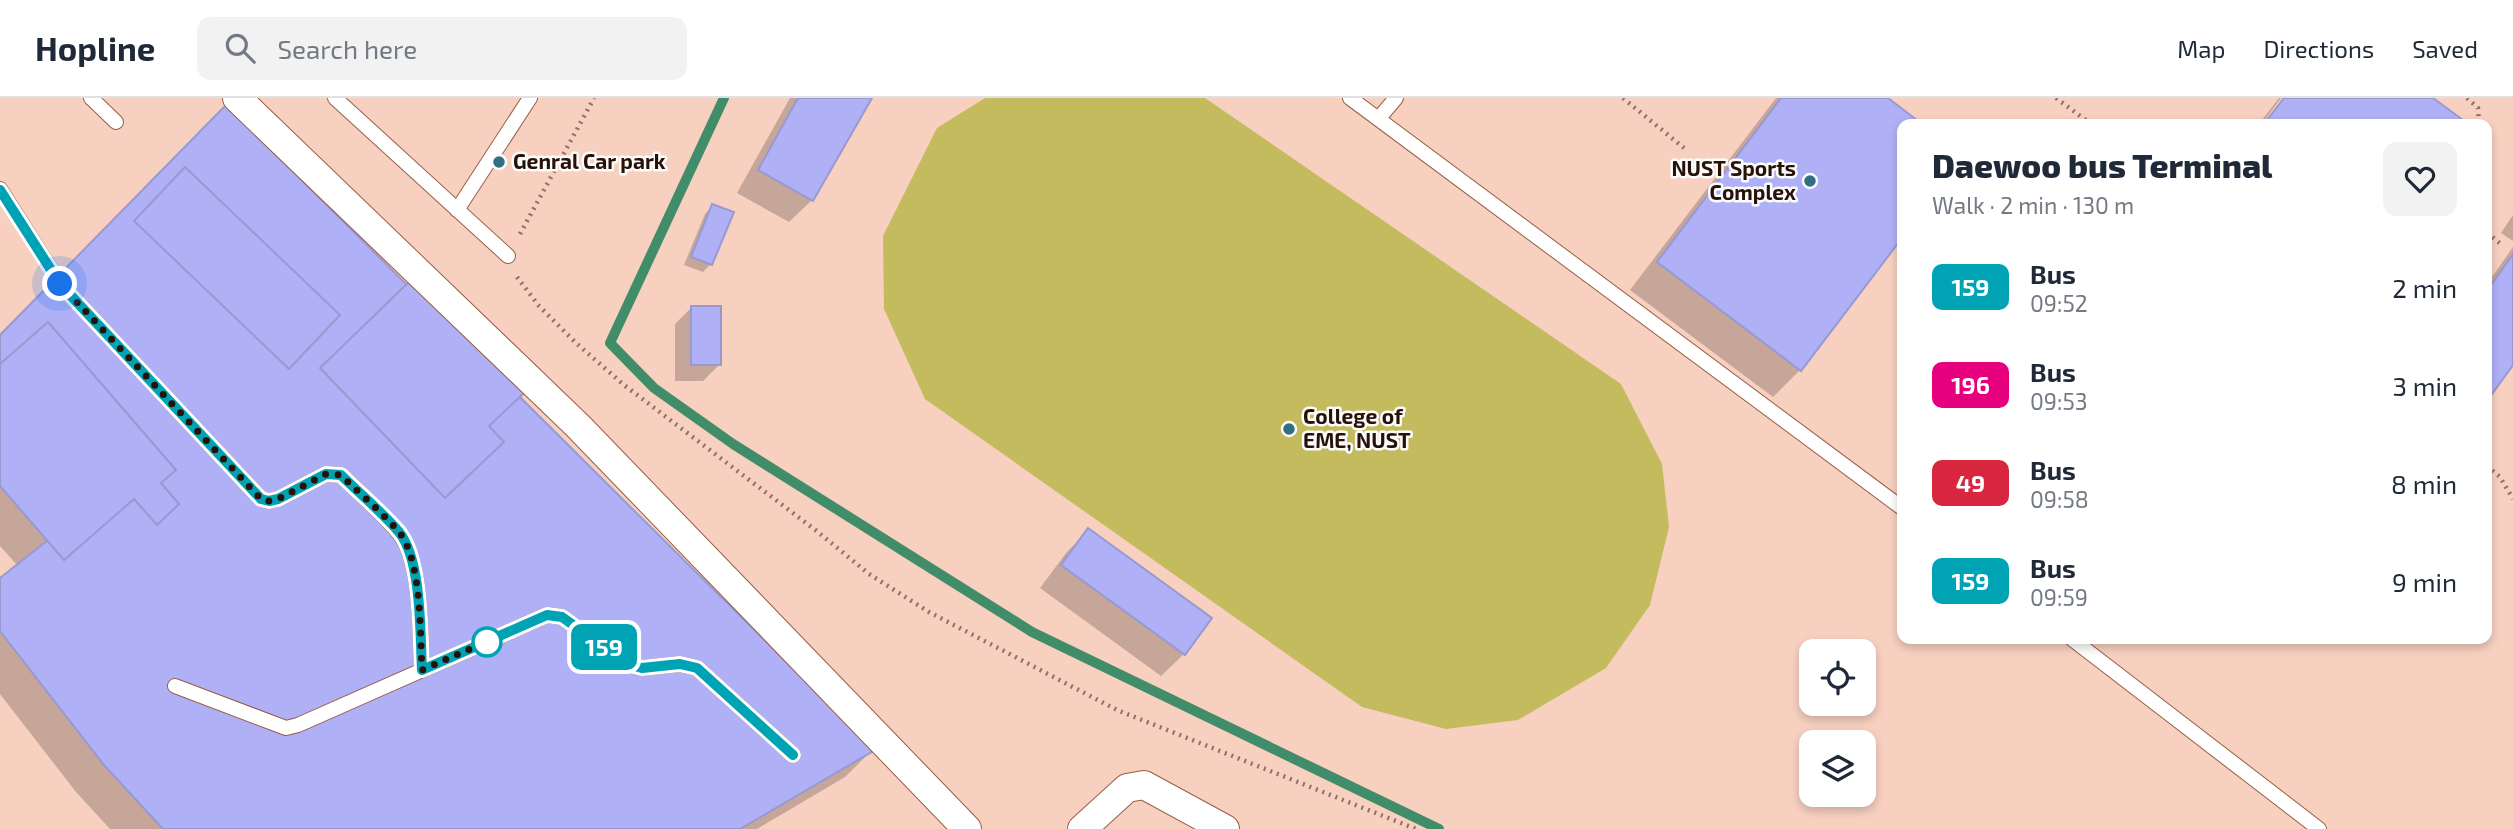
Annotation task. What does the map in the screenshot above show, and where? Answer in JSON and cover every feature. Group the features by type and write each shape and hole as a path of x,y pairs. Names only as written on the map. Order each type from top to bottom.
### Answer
{"street":[{"path":"236,98 578,426 967,829"},
{"path":"1082,829 1127,788 1144,785 1225,829"}],"lane":[{"path":"91,98 116,122"},
{"path":"335,98 509,256"},
{"path":"457,210 530,98"},
{"path":"1350,98 1897,504"},
{"path":"1378,118 1396,98"},
{"path":"0,190 60,284 261,499 278,499 333,473 341,475 401,534 411,553 415,571 422,670"},
{"path":"175,686 286,728 547,615 562,617 627,664 642,668 680,664 697,668 793,755"},
{"path":"2078,644 2319,829"}],"path":[{"path":"594,98 509,256 519,281 576,344 624,385 818,532 869,574 929,612 1117,710 1416,829"},
{"path":"1623,98 1684,148"},
{"path":"2056,98 2084,119"},
{"path":"2467,98 2478,108 2479,119"},
{"path":"2492,237 2501,244"},
{"path":"2492,470 2500,477 2513,499"}],"shaded area":[{"path":"985,98 1205,98 1621,384 1662,464 1669,527 1650,605 1606,668 1518,720 1446,729 1362,707 925,399 884,309 883,236 937,128"}],"building":[{"path":"798,98 872,98 813,201 758,170"},
{"name":"NUST Sports Complex","path":"1781,98 1888,98 1915,119 1897,119 1897,245 1801,371 1657,262"},
{"path":"2284,98 2433,98 2462,119 2268,119"},
{"path":"226,105 875,750 740,829 163,829 104,765 0,631 0,578 58,532 0,461 0,335"},
{"path":"185,167 340,315 289,369 134,221"},
{"path":"712,204 734,212 712,265 691,257"},
{"path":"2513,254 2513,365 2492,394 2492,284"},
{"path":"413,278 524,393 489,426 504,442 445,498 320,368"},
{"path":"691,306 721,306 721,365 691,365"},
{"path":"48,322 176,470 161,483 179,504 157,525 134,499 64,560 0,486 0,364"},
{"path":"1088,528 1212,618 1185,655 1061,565"}],"waterway":[{"path":"724,98 610,343 654,388 733,444 1032,632 1439,829"}],"bus line":[{"name":"159","path":"0,190 60,284 261,499 278,499 333,473 341,475 401,534 411,553 415,571 422,670 547,615 562,617 627,664 642,668 680,664 697,668 793,755"}],"place":[{"name":"Genral Car park","path":"499,162"},
{"name":"NUST Sports Complex","path":"1810,181"},
{"name":"College of EME, NUST","path":"1289,429"}],"route":[{"path":"60,284 261,499 278,499 333,473 341,475 401,534 411,553 415,571 422,670 497,637 487,642"}]}
